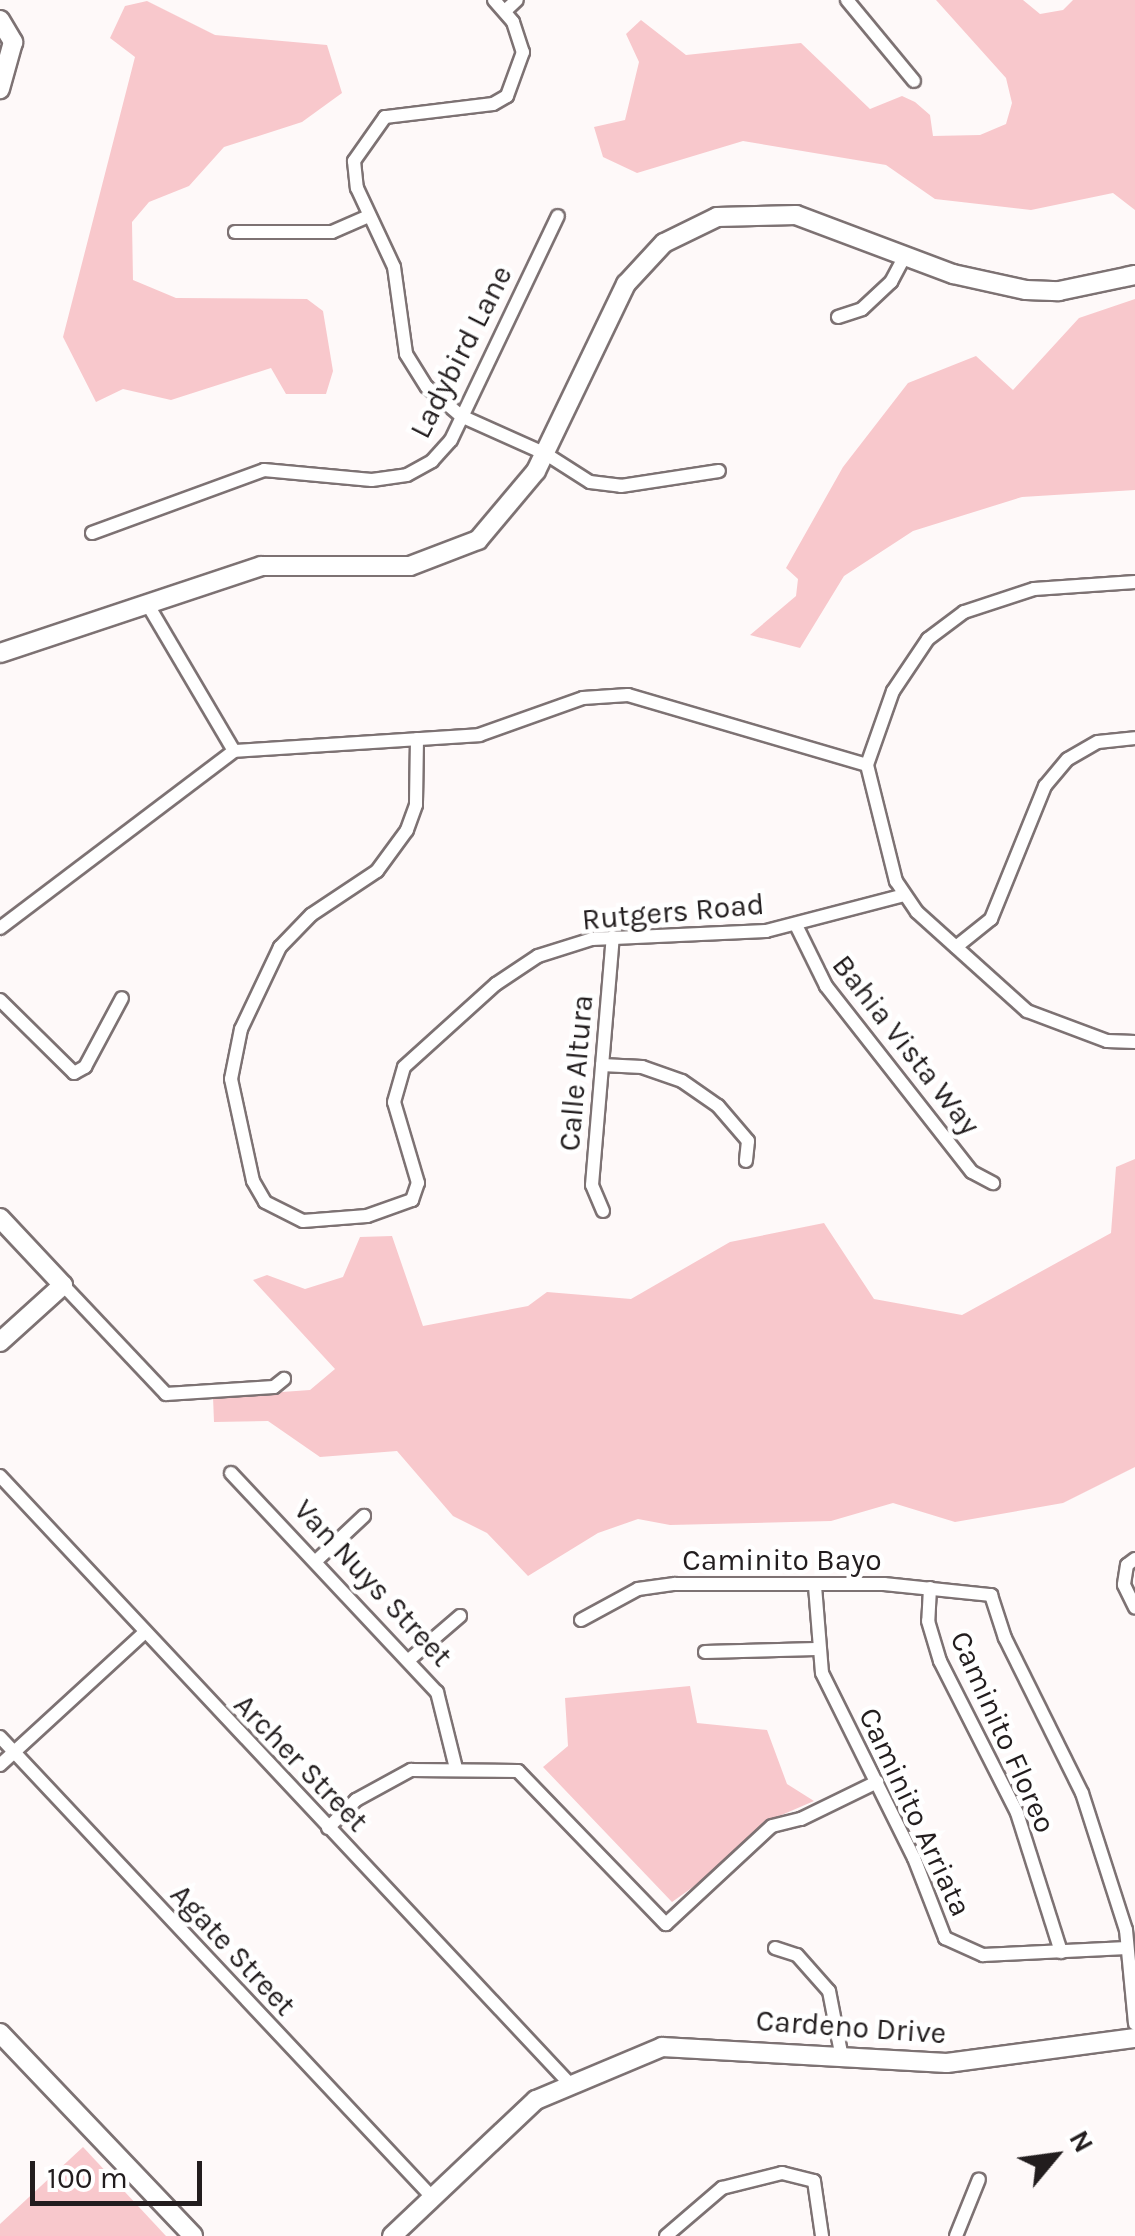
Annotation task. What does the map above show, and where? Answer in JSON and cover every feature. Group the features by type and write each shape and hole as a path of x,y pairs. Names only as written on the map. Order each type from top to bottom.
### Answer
{"street":[{"path":"517,0 499,5 523,52 516,86 493,104 399,112 374,124 354,161 369,216 394,267 406,354 427,388 461,416 605,486 719,471"},
{"path":"846,0 914,80"},
{"path":"0,88 6,28"},
{"path":"0,654 261,566 410,566 446,556 478,540 546,454 626,284 688,227 749,212 796,216 905,256 1026,290 1087,287 1135,275"},
{"path":"235,232 332,232 369,216"},
{"name":"Ladybird Lane","path":"92,533 264,470 372,480 406,475 432,462 461,416 558,216"},
{"path":"838,317 862,309 891,282 905,256"},
{"path":"1135,582 1034,589 964,612 928,639 893,691 867,765 904,895 1027,1011 1107,1041 1135,1042"},
{"path":"148,604 234,752"},
{"path":"0,928 234,752 479,735 583,698 628,695 867,765"},
{"path":"956,947 991,920 1045,786 1068,759 1098,742 1135,738"},
{"name":"Rutgers Road","path":"417,740 416,805 407,830 377,871 310,914 272,964 241,1029 231,1079 234,1117 265,1202 303,1221 366,1216 412,1200 418,1183 394,1102 404,1067 496,984 538,956 613,937 796,926 904,895"},
{"name":"Bahia Vista Way","path":"796,926 826,986 972,1172 994,1183"},
{"name":"Calle Altura","path":"603,1211 592,1185 613,937"},
{"path":"0,1000 74,1073 85,1066 122,998"},
{"path":"602,1065 642,1068 682,1081 740,1131 748,1141 746,1161"},
{"path":"0,1218 166,1394 274,1387 284,1380"},
{"path":"0,1342 63,1285"},
{"name":"Van Nuys Street","path":"231,1472 410,1659 436,1692 456,1768"},
{"name":"Archer Street","path":"0,1476 143,1634 568,2082"},
{"path":"316,1562 364,1516"},
{"path":"1135,1559 1127,1565 1124,1585 1135,1608"},
{"name":"Caminito Bayo","path":"580,1620 638,1589 730,1582 930,1588 991,1595 1005,1638 1082,1793 1127,1948"},
{"name":"Caminito Arriata","path":"815,1586 816,1649 945,1938 983,1955 1127,1948"},
{"name":"Caminito Floreo","path":"930,1588 928,1621 940,1661 1017,1813 1061,1952"},
{"path":"410,1659 460,1616"},
{"path":"0,1765 143,1634"},
{"path":"705,1652 816,1649"},
{"name":"Agate Street","path":"0,1737 431,2196"},
{"path":"328,1828 356,1800 411,1770 502,1766 534,1782 666,1924 772,1826 801,1819 877,1782"},
{"path":"775,1948 798,1955 828,1992 840,2025 842,2058"},
{"path":"1127,1948 1135,2024"},
{"path":"0,2033 193,2236"},
{"name":"Cardeno Drive","path":"392,2236 498,2131 568,2082 662,2047 721,2046 947,2063 1135,2038"},
{"path":"666,2236 722,2188 782,2173 814,2181 822,2236"},
{"path":"956,2236 979,2179"}],"shaded area":[{"path":"936,0 1023,0 1040,14 1063,10 1073,0 1135,0 1135,210 1113,193 1031,210 935,199 886,165 743,141 637,173 603,157 594,127 625,120 639,62 626,34 641,20 686,55 801,43 870,109 902,96 915,102 930,115 933,136 980,135 1006,124 1012,103 1006,78"},
{"path":"147,1 215,35 327,45 342,93 302,122 224,147 189,186 149,202 132,222 133,280 176,298 307,299 323,311 333,371 326,394 286,394 271,368 171,400 123,389 96,402 63,337 135,57 110,38 125,6"},
{"path":"1135,299 1135,490 1022,497 913,531 844,576 800,648 750,635 796,596 798,579 786,568 843,467 908,383 976,356 1013,390 1079,318"},
{"path":"1135,1159 1135,1467 1063,1503 955,1522 893,1503 831,1521 670,1525 638,1519 598,1533 528,1576 487,1533 453,1516 397,1451 320,1457 268,1421 214,1422 213,1397 310,1390 335,1369 253,1280 267,1275 305,1289 343,1277 360,1237 392,1236 423,1326 528,1306 547,1292 631,1299 730,1242 824,1223 874,1299 962,1315 1111,1233 1116,1167"},
{"path":"690,1686 697,1723 767,1730 787,1784 814,1801 763,1823 728,1862 672,1902 543,1767 568,1746 565,1698"},
{"path":"83,2147 166,2236 0,2236 0,2224"}]}
